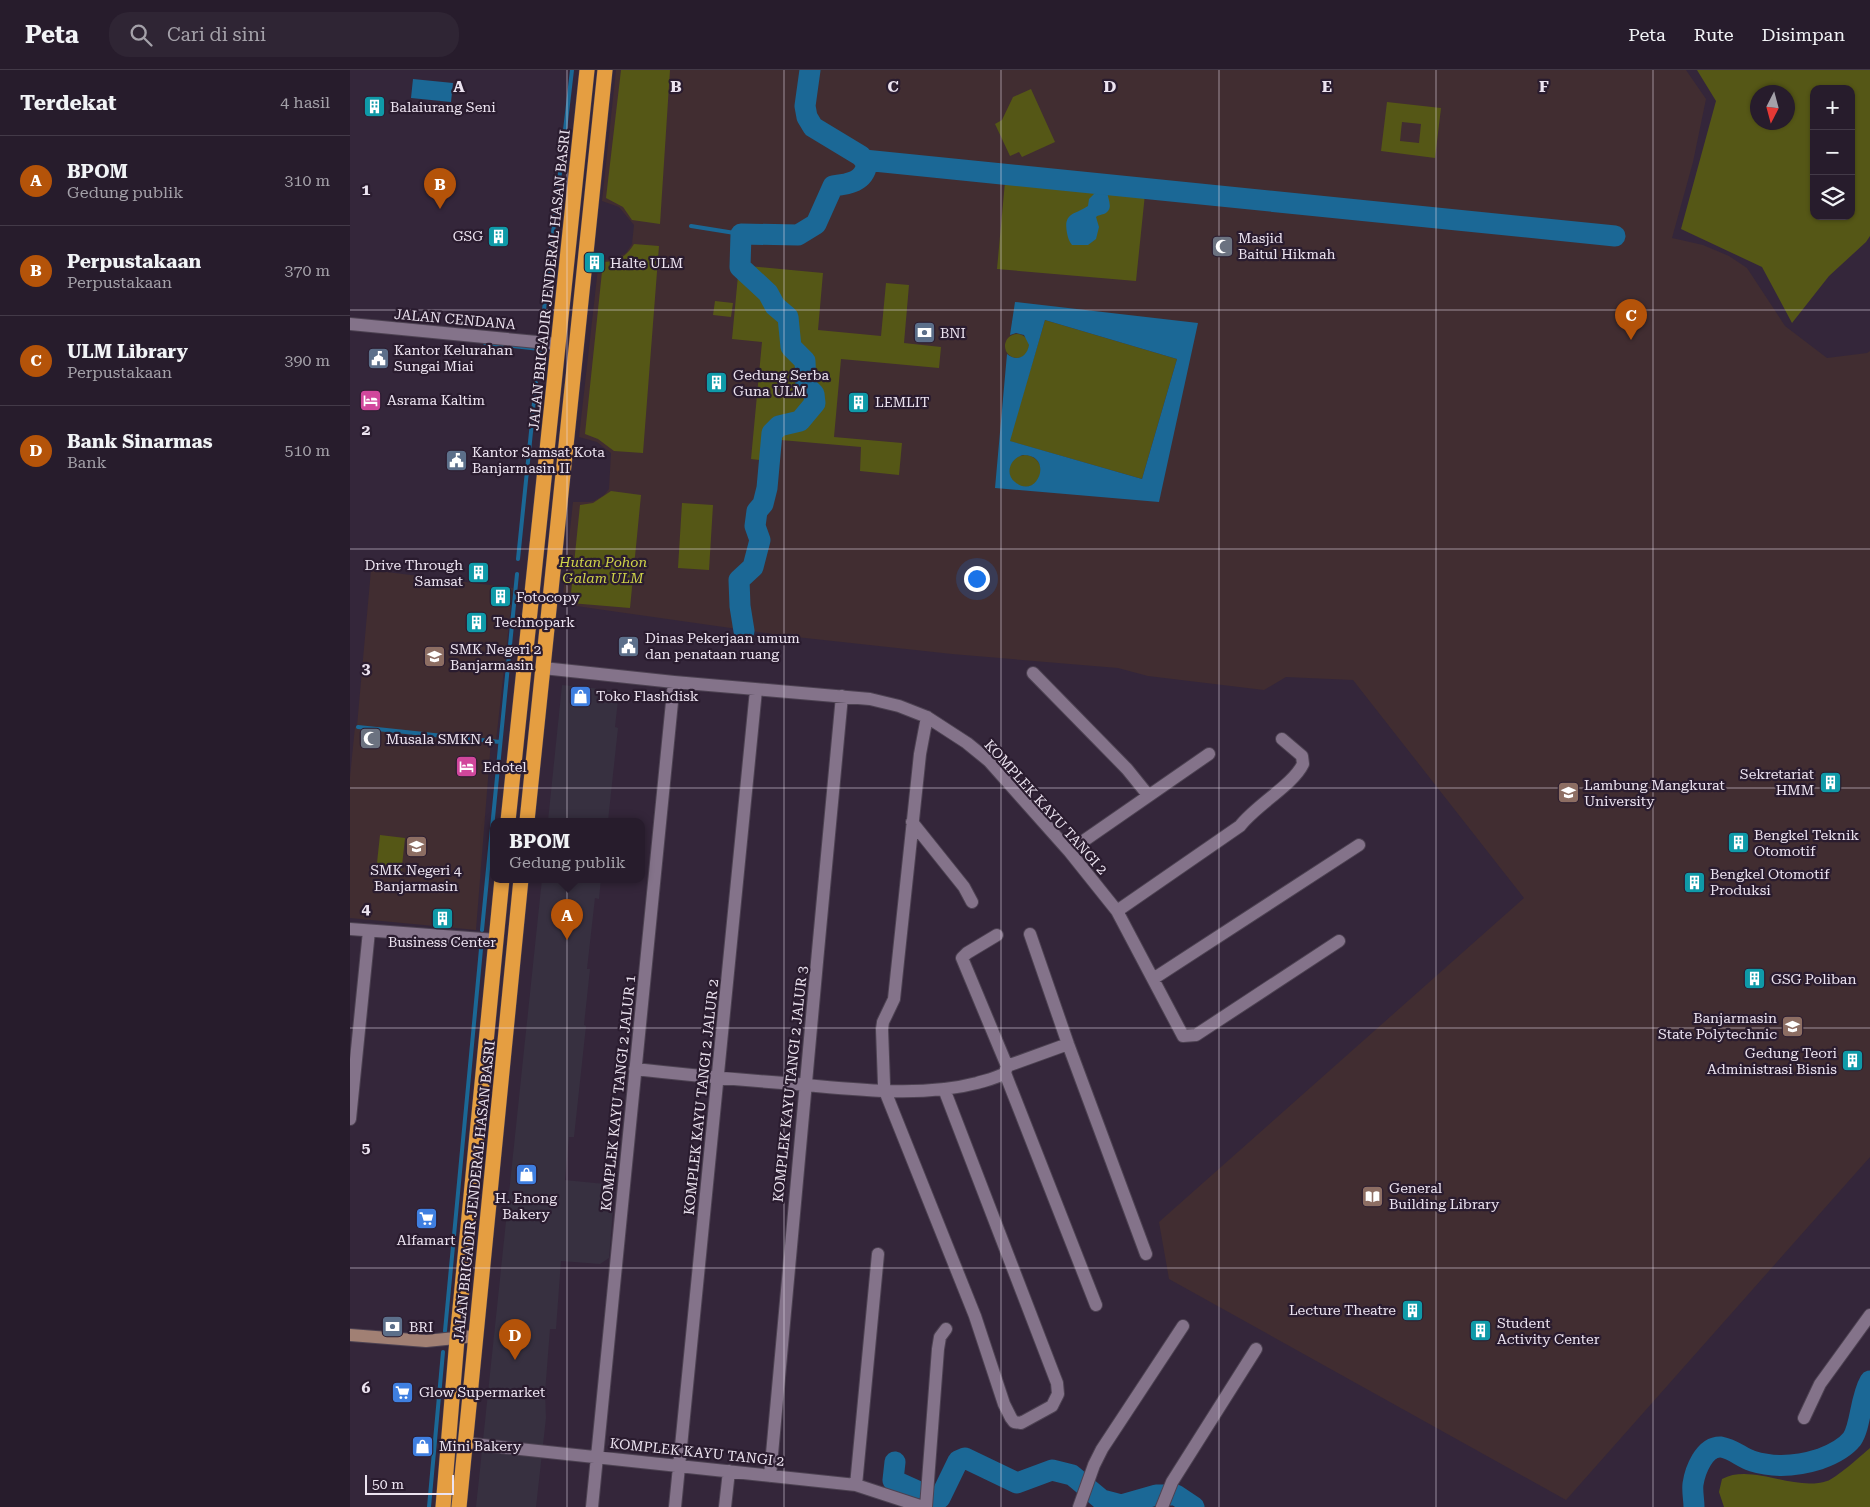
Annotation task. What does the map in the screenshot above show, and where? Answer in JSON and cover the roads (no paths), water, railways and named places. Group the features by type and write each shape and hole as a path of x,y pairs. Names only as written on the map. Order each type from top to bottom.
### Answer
{"highway":[{"name":"JALAN BRIGADIR JENDERAL HASAN BASRI","path":"508,818 587,70"},
{"path":"527,818 604,70"},
{"name":"JALAN BRIGADIR JENDERAL HASAN BASRI","path":"443,1507 457,1339 502,883"},
{"name":"JALAN BRIGADIR JENDERAL HASAN BASRI","path":"459,1507 521,883"},
{"path":"488,1016 507,1018"},
{"path":"486,1036 505,1038"}],"street":[{"name":"JALAN CENDANA","path":"350,324 558,344"},
{"name":"KOMPLEK KAYU TANGI 2","path":"543,668 756,690 870,699 899,706 927,717 967,743 989,761 1069,851 1117,911 1183,1036 1196,1035 1339,941"},
{"path":"1033,673 1127,769 1148,795"},
{"name":"KOMPLEK KAYU TANGI 2 JALUR 1","path":"592,1507 674,682"},
{"name":"KOMPLEK KAYU TANGI 2 JALUR 2","path":"675,1507 756,690"},
{"name":"KOMPLEK KAYU TANGI 2 JALUR 3","path":"770,1476 795,1186 842,696"},
{"path":"927,717 920,754 912,822 894,999 882,1028 885,1091 975,1316 1004,1404 1014,1422 1021,1423 1052,1406 1058,1394 1057,1383 944,1089"},
{"path":"1117,911 1234,830 1249,814 1297,774 1303,764 1302,756 1282,739"},
{"path":"1069,851 1209,754"},
{"path":"912,822 964,887 972,902"},
{"path":"1153,979 1359,845"},
{"path":"350,929 496,940"},
{"path":"350,1119 369,931"},
{"path":"1030,934 1068,1044 1146,1254"},
{"path":"997,935 962,958 1096,1306"},
{"path":"635,1069 718,1078 885,1091 944,1089 998,1077 1006,1069 1068,1044"},
{"path":"856,1485 878,1254"},
{"path":"1804,1418 1820,1384 1870,1315"},
{"path":"1079,1507 1094,1465 1102,1449 1183,1326"},
{"path":"924,1507 938,1349 940,1337 946,1329"},
{"path":"350,1335 426,1340 457,1339 475,1336"},
{"path":"1162,1507 1172,1482 1256,1349"},
{"name":"KOMPLEK KAYU TANGI 2","path":"464,1443 856,1485 924,1507"},
{"path":"725,1507 728,1471"}],"water":[{"path":"413,79 453,83 451,102 411,98"},
{"path":"1101,189 1107,190 1110,206 1107,212 1096,217 1099,227 1096,239 1088,245 1072,245 1067,233 1068,218 1088,206 1089,199 1094,194 1098,194"},
{"path":"1015,302 1198,323 1159,502 995,488 1007,354 1014,358 1021,357 1026,353 1029,345 1024,335 1016,333 1010,335","holes":["1045,320 1177,359 1142,479 1010,441","1023,455 1033,457 1038,462 1040,469 1036,482 1030,486 1023,486 1015,482 1010,474 1012,462"]}],"waterway":[{"path":"542,327 572,70"},
{"path":"744,631 740,606 739,580 753,567 760,540 755,526 757,511 763,504 767,488 772,433 779,426 800,421 815,403 814,394 806,386 805,361 791,347 788,317 775,306 768,293 740,267 741,234 798,235 816,224 833,186 855,181 863,175 867,164 861,156 813,127 807,117 805,106 810,70"},
{"path":"864,160 1615,236"},
{"path":"691,226 741,234"},
{"path":"485,343 540,349 538,371"},
{"path":"518,559 536,383"},
{"path":"493,818 517,574"},
{"path":"358,727 500,742"},
{"path":"482,930 490,849"},
{"path":"445,1331 481,949"},
{"path":"429,1507 443,1352"},
{"path":"1694,1507 1693,1487 1696,1473 1701,1460 1715,1448 1725,1448 1752,1461 1769,1465 1795,1465 1829,1456 1841,1449 1849,1443 1855,1433 1864,1395 1870,1381"},
{"path":"895,1462 893,1480 935,1499 940,1498 958,1461 965,1458 1017,1483 1052,1470 1072,1475 1102,1500 1121,1505 1156,1495 1176,1495 1194,1507"}],"place":[{"name":"Balaiurang Seni","path":"374,107"},
{"name":"Perpustakaan","path":"440,209"},
{"name":"GSG","path":"499,236"},
{"name":"Masjid Baitul Hikmah","path":"1222,246"},
{"name":"Halte ULM","path":"594,263"},
{"name":"BNI","path":"924,333"},
{"name":"ULM Library","path":"1631,340"},
{"name":"Kantor Kelurahan Sungai Miai","path":"378,358"},
{"name":"Gedung Serba Guna ULM","path":"717,383"},
{"name":"Asrama Kaltim","path":"371,400"},
{"name":"LEMLIT","path":"859,402"},
{"name":"Kantor Samsat Kota Banjarmasin II","path":"456,460"},
{"name":"Drive Through Samsat","path":"479,573"},
{"name":"Fotocopy","path":"500,597"},
{"name":"Technopark","path":"477,622"},
{"name":"Dinas Pekerjaan umum dan penataan ruang","path":"629,646"},
{"name":"SMK Negeri 2 Banjarmasin","path":"434,657"},
{"name":"Toko Flashdisk","path":"580,696"},
{"name":"Musala SMKN 4","path":"370,739"},
{"name":"Edotel","path":"467,767"},
{"name":"Sekretariat HMM","path":"1830,782"},
{"name":"Lambung Mangkurat University","path":"1568,793"},
{"name":"Bengkel Teknik Otomotif","path":"1738,843"},
{"name":"SMK Negeri 4 Banjarmasin","path":"416,847"},
{"name":"Bengkel Otomotif Produksi","path":"1694,882"},
{"name":"Business Center","path":"442,919"},
{"name":"BPOM","path":"567,940"},
{"name":"GSG Poliban","path":"1755,979"},
{"name":"Banjarmasin State Polytechnic","path":"1793,1026"},
{"name":"Gedung Teori Administrasi Bisnis","path":"1853,1061"},
{"name":"H. Enong Bakery","path":"526,1175"},
{"name":"General Building Library","path":"1373,1196"},
{"name":"Alfamart","path":"426,1218"},
{"name":"Lecture Theatre","path":"1412,1310"},
{"name":"BRI","path":"393,1327"},
{"name":"Student Activity Center","path":"1481,1331"},
{"name":"Bank Sinarmas","path":"515,1360"},
{"name":"Glow Supermarket","path":"403,1392"},
{"name":"Mini Bakery","path":"423,1446"}],"park label":[{"name":"Hutan Pohon Galam ULM","path":"603,570"}]}
